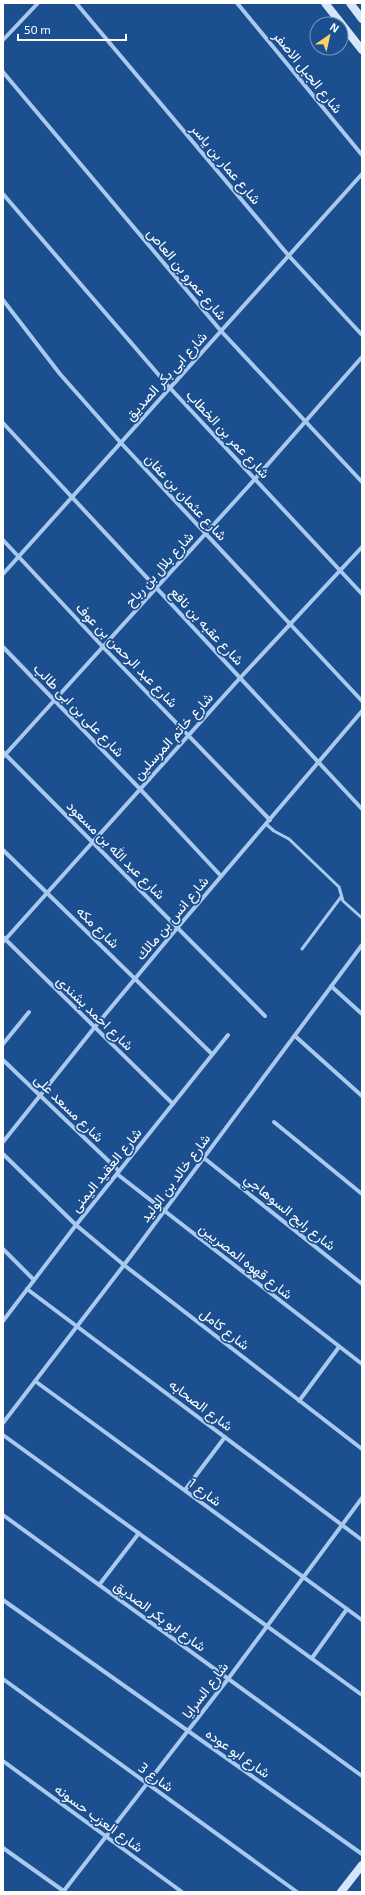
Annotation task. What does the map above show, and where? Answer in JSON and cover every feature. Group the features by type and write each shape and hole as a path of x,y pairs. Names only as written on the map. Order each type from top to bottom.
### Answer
{"street":[{"path":"3,40 38,3"},
{"name":"شارع عمار بن ياسر","path":"76,3 289,256 362,335"},
{"name":"شارع الجبل الاصفر","path":"237,3 362,155"},
{"path":"326,3 362,50"},
{"path":"350,3 362,18"},
{"name":"شارع عمرو بن العاص","path":"3,72 221,331 362,482"},
{"name":"شارع ابى بكر الصديق","path":"3,574 362,174"},
{"name":"شارع عمر بن الخطاب","path":"3,194 170,388 362,594"},
{"name":"شارع عثمان بن عفان","path":"3,300 60,374 121,443 362,701"},
{"name":"شارع بلال بن رباح","path":"4,755 56,700 206,534 362,358"},
{"name":"شارع عقبه بن نافع","path":"3,424 362,809"},
{"name":"شارع عبد الرحمن بن عوف","path":"3,540 103,647 270,820"},
{"name":"شارع خاتم المرسلين","path":"4,940 240,678 362,546"},
{"name":"شارع على بن ابى طالب","path":"3,647 56,700 221,876"},
{"name":"شارع انس بن مالك","path":"3,1142 135,978 362,712"},
{"name":"شارع عبد الله بن مسعود","path":"4,755 91,843 178,927 265,1016"},
{"name":"شارع مكه","path":"3,850 212,1054"},
{"name":"شارع احمد بشندى","path":"4,940 173,1104"},
{"name":"شارع خالد بن الوليد","path":"3,1423 124,1265 362,945"},
{"path":"331,986 362,1014"},
{"path":"3,1044 29,1012"},
{"name":"شارع العقيد اليمنى","path":"3,1321 76,1225 228,1035"},
{"path":"294,1036 362,1096"},
{"name":"شارع مسعد على","path":"3,1060 118,1173"},
{"path":"274,1122 362,1194"},
{"name":"شارع كامل","path":"3,1154 76,1225 124,1265 362,1449"},
{"name":"شارع رابح السوهاجي","path":"204,1158 362,1284"},
{"name":"شارع قهوه المصريين","path":"118,1173 164,1211 362,1364"},
{"path":"3,1249 34,1280"},
{"name":"شارع الصحابه","path":"27,1289 362,1540"},
{"path":"299,1401 340,1347"},
{"name":"شارع 1","path":"35,1381 362,1620"},
{"path":"3,1434 362,1695"},
{"path":"184,1490 225,1437"},
{"name":"شارع السرايا","path":"64,1892 228,1679 362,1498"},
{"name":"شارع ابو بكر الصديق","path":"3,1515 362,1776"},
{"path":"99,1585 139,1533"},
{"name":"شارع ابو عوده","path":"3,1600 362,1854"},
{"path":"312,1658 347,1609"},
{"name":"شارع 3","path":"3,1679 297,1892"},
{"name":"شارع العزب حسونه","path":"3,1761 182,1892"},
{"path":"3,1848 64,1892"},
{"path":"341,1892 361,1870"}],"lane":[{"path":"266,824 277,833 289,839 338,887 340,897 346,905 362,918"},
{"path":"302,949 340,897"}]}
